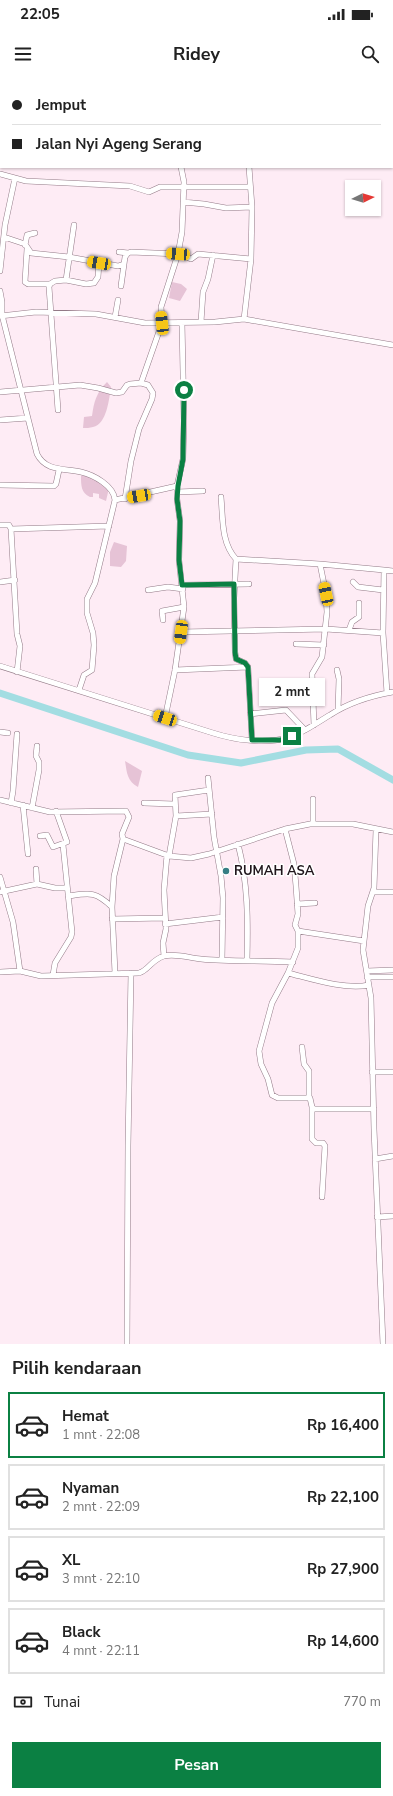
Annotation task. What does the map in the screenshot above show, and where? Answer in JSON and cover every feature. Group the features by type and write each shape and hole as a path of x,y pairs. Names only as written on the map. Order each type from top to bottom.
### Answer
{"street":[{"path":"142,382 162,323 161,307 178,254 183,225 183,168"},
{"path":"244,319 251,259 252,207 249,168"},
{"path":"0,174 26,181 130,186 149,192 158,187 250,187"},
{"path":"0,270 4,237 2,228 14,178"},
{"path":"182,202 226,208 252,207"},
{"path":"66,280 74,225"},
{"path":"35,234 27,235 25,282 28,284 50,284 55,281 66,280 86,284 94,283 98,277 99,263"},
{"path":"4,237 26,247 31,253 69,257 118,266 124,264"},
{"path":"119,252 178,254 191,259 198,254 251,259"},
{"path":"121,286 124,264 128,253"},
{"path":"201,319 203,292 208,279 213,255"},
{"path":"50,284 50,314 58,410"},
{"path":"0,291 2,302 1,315 39,459 59,470 81,472 89,475 106,485 112,492 115,500 94,583 87,599 87,613 93,633 94,645 92,670 84,675 79,690"},
{"path":"115,317 118,300"},
{"path":"1,315 36,312 50,314 96,314 145,323 182,322 201,319 244,319 393,345"},
{"path":"165,718 175,670 184,607 179,560 180,521 177,489 183,459 182,322"},
{"path":"0,392 80,385 116,393 122,392 127,385 142,382 151,388 152,399 139,429 131,461 125,499"},
{"path":"0,420 28,418"},
{"path":"0,485 54,486 56,484 59,470"},
{"path":"115,500 177,489 203,491"},
{"path":"221,497 227,546 236,559 234,584 234,631 236,659 245,663 248,667 252,740"},
{"path":"0,525 9,524 11,529 17,634 20,646 17,672"},
{"path":"11,529 109,526"},
{"path":"236,559 393,570"},
{"path":"314,725 312,674 321,660 326,628 327,600 320,564"},
{"path":"384,570 383,633 387,693"},
{"path":"0,582 15,580"},
{"path":"353,582 358,587 383,590"},
{"path":"148,590 168,587 250,584"},
{"path":"349,630 353,620 359,617 359,603"},
{"path":"163,620 162,611 184,607"},
{"path":"181,632 326,628 383,633"},
{"path":"296,644 324,645"},
{"path":"0,666 228,738 252,740 287,738 305,730 338,710 366,698 393,692"},
{"path":"175,670 248,667"},
{"path":"337,670 339,679 338,710"},
{"path":"250,714 286,710 305,730"},
{"path":"0,732 8,733"},
{"path":"11,803 14,783 17,734"},
{"path":"32,808 39,770 39,762 36,756 37,746"},
{"path":"208,778 216,852 221,876 223,917 222,960"},
{"path":"164,956 164,890 168,856 176,816 174,804 175,796 177,794 209,790"},
{"path":"313,799 313,824"},
{"path":"0,800 47,811 126,811 128,813 129,817 122,834 123,839 114,876 112,919 115,973"},
{"path":"144,803 174,804"},
{"path":"23,805 28,854"},
{"path":"40,836 47,834 52,846 63,845 67,842 68,839 56,811"},
{"path":"176,816 212,814"},
{"path":"123,839 168,856 191,858 216,852 285,829 313,824 353,824 376,830 393,832"},
{"path":"285,829 294,864 298,914 295,925 298,931 298,948 293,962 269,1012 259,1050 260,1060 273,1096 309,1098"},
{"path":"376,830 373,892 368,906 363,950 372,1009 372,1072 382,1344"},
{"path":"238,844 244,868 246,891 247,960"},
{"path":"53,976 58,956 71,937 63,845"},
{"path":"36,869 37,884"},
{"path":"0,877 2,892 14,929 20,971"},
{"path":"2,892 37,884 55,888 67,888"},
{"path":"373,892 393,892"},
{"path":"68,896 86,894 99,895 112,907"},
{"path":"297,904 315,903"},
{"path":"112,919 165,921 223,917"},
{"path":"298,931 364,941"},
{"path":"0,972 20,971 41,976 53,976 142,972 152,962 164,956 222,960 293,962"},
{"path":"367,974 393,970"},
{"path":"127,1344 128,1138 131,973"},
{"path":"288,973 334,983 355,986 369,985"},
{"path":"367,974 393,977"},
{"path":"302,1047 304,1064 308,1071 309,1098 311,1099 312,1107 312,1139 316,1143 323,1143 325,1146 322,1197"},
{"path":"372,1072 393,1072"},
{"path":"312,1107 374,1109"},
{"path":"375,1159 393,1156"},
{"path":"377,1217 393,1216"}],"shaded area":[{"path":"172,282 181,284 187,289 180,301 169,298"},
{"path":"107,382 111,387 104,416 98,425 83,428 84,417 92,416 96,398 100,390"},
{"path":"86,475 109,488 106,501 99,498 99,494 93,493 93,497 90,497 83,491 81,486 81,476"},
{"path":"114,542 127,546 126,561 121,567 110,566 110,552"},
{"path":"125,761 142,771 138,787 134,785 127,773"}],"waterway":[{"path":"0,693 188,755 241,763 306,750 338,749 393,780"}],"place":[{"name":"RUMAH ASA","path":"226,871"}],"route":[{"path":"184,390 183,459 177,499 181,536 179,560 182,585 234,584 235,652 236,659 247,664 248,667 248,696 252,740 280,740 292,736"}]}
